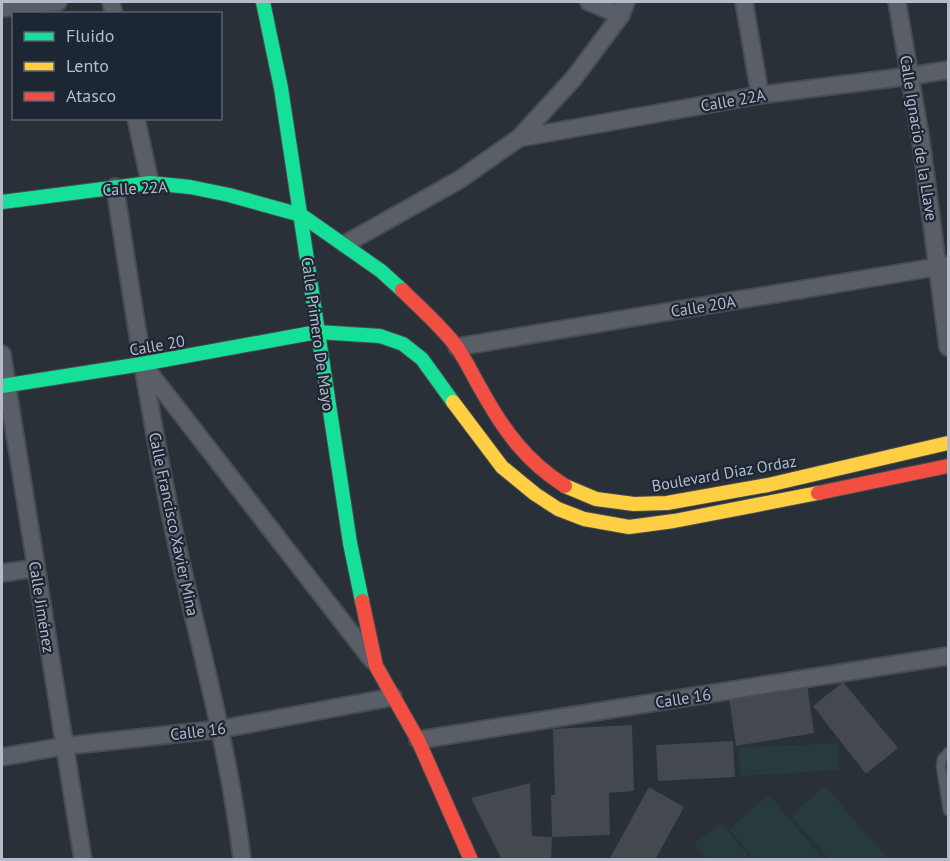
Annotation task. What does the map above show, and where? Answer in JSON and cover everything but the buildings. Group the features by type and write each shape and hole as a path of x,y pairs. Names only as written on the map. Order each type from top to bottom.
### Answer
{"main road":[{"name":"Calle Primero De Mayo","path":"263,2 281,88 350,543 376,666 418,740 471,860"},
{"name":"Calle 22A","path":"2,202 150,183 190,187 229,195 301,215"},
{"name":"Boulevard Díaz Ordaz","path":"301,215 381,271 428,315 457,347 492,409 521,451 549,476 596,499 634,504 667,502 768,485 948,443"},
{"name":"Calle 20","path":"4,386 317,332"},
{"path":"317,332 380,336 404,344 422,359 502,467 535,495 558,509 584,519 629,527 674,521 948,466"}],"street":[{"path":"2,8 58,2"},
{"path":"345,244 459,180 519,138 574,78 623,8 589,2"},
{"path":"744,2 760,95"},
{"name":"Calle Ignacio de la Llave","path":"897,2 943,266 948,347"},
{"name":"Calle 22A","path":"519,138 760,95 948,70"},
{"path":"136,120 150,183"},
{"name":"Calle Francisco Xavier Mina","path":"115,187 142,364 172,522 221,729 242,860"},
{"name":"Calle 20A","path":"457,347 943,266"},
{"name":"Calle Jiménez","path":"2,354 4,386 84,860"},
{"name":"Calle Primero De Mayo","path":"142,364 376,666"},
{"path":"2,573 36,568"},
{"name":"Calle 16","path":"418,740 948,656"},
{"name":"Calle 16","path":"2,757 66,746 221,729 393,697"},
{"path":"240,842 254,860"}],"lane":[{"path":"948,752 942,759 941,766 948,811"}],"green space":[{"path":"838,743 839,770 740,776 739,748"},
{"path":"825,786 888,859 829,859 791,815"},
{"path":"769,795 823,859 755,859 729,829"},
{"path":"721,823 751,859 707,859 694,844"}],"traffic: fast":[{"path":"263,2 281,88 350,543 362,601"},
{"path":"2,202 150,183 190,187 229,195 301,215 381,271 402,290"},
{"path":"2,386 142,364 317,332 380,336 403,344 422,359 453,402"}],"traffic: slow":[{"path":"453,402 502,467 535,494 558,509 584,519 629,527 674,521 818,493"},
{"path":"565,486 596,499 634,504 667,503 768,485 948,443"}],"traffic: jam":[{"path":"402,290 456,346 490,406 517,444 527,456 565,486"},
{"path":"818,493 948,466"},
{"path":"362,601 376,666 418,740 471,860"}]}
